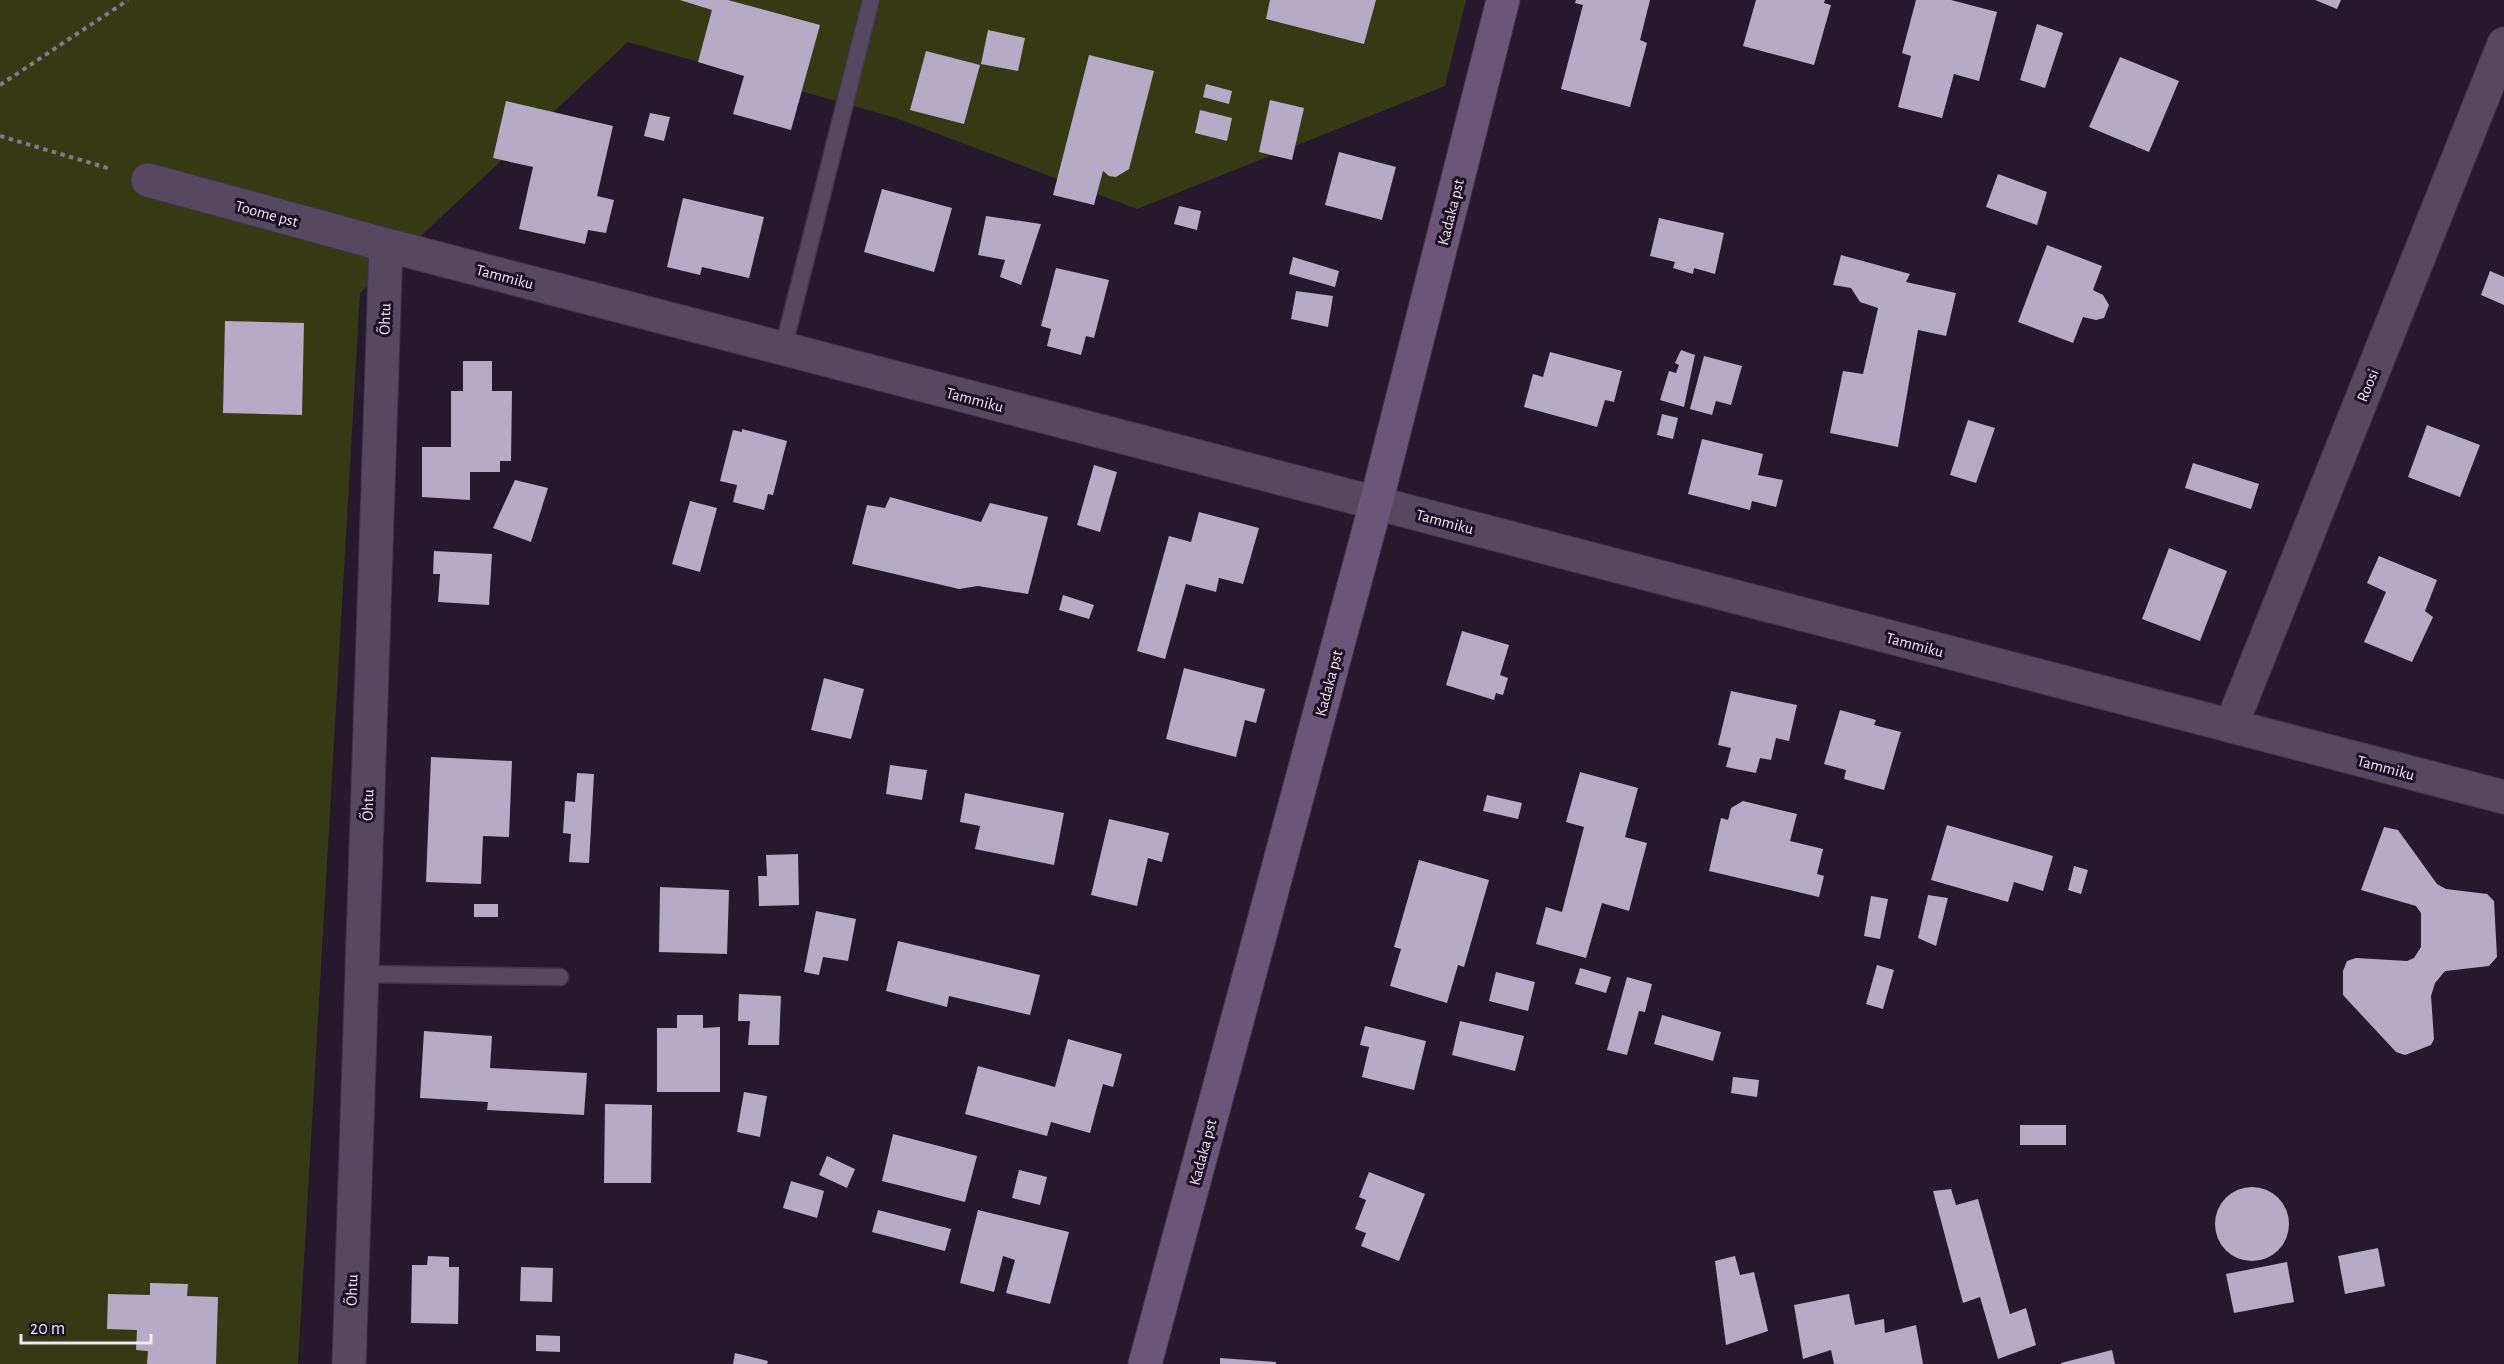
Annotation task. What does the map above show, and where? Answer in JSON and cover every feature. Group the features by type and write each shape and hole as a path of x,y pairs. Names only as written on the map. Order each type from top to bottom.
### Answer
{"main road":[{"name":"Kadaka pst","path":"1145,1364 1376,503 1503,0"}],"street":[{"name":"Roosi","path":"2230,726 2504,44"},
{"name":"Toome pst","path":"148,180 386,245"},
{"name":"Tammiku","path":"386,245 2504,797"},
{"name":"Õhtu","path":"349,1364 386,245"}],"lane":[{"path":"783,349 871,0"},
{"path":"362,974 560,976"}],"path":[{"path":"0,86 128,0"},
{"path":"0,136 148,180"}],"green space":[{"path":"0,0 1466,0 1445,86 1137,209 896,118 628,42 360,293 298,1364 0,1364"}],"building":[{"path":"680,0 728,0 820,25 791,130 733,114 744,76 698,62 712,10"},
{"path":"1270,0 1376,0 1364,44 1266,19"},
{"path":"1576,0 1650,0 1640,40 1647,43 1630,107 1561,89 1583,5 1575,3"},
{"path":"1756,0 1825,0 1824,3 1831,5 1814,65 1743,46"},
{"path":"1916,0 1951,0 1997,12 1979,81 1954,74 1942,118 1898,107 1911,56 1902,53"},
{"path":"2315,0 2341,0 2337,9"},
{"path":"2037,24 2063,33 2045,88 2020,80"},
{"path":"988,30 1025,38 1018,71 981,64"},
{"path":"926,51 980,65 964,124 910,110"},
{"path":"1089,55 1154,71 1129,169 1116,177 1109,176 1103,171 1094,205 1053,195"},
{"path":"2120,57 2179,81 2149,152 2089,127"},
{"path":"1206,84 1232,91 1229,104 1203,97"},
{"path":"1270,100 1304,108 1292,160 1259,152"},
{"path":"506,101 613,126 597,196 614,200 606,233 588,230 585,244 519,229 533,167 493,158"},
{"path":"1200,110 1232,118 1227,141 1195,133"},
{"path":"650,113 670,117 664,141 644,136"},
{"path":"1339,152 1396,167 1382,220 1325,205"},
{"path":"1998,174 2047,192 2037,225 1986,207"},
{"path":"882,189 952,208 934,272 864,252"},
{"path":"683,198 764,217 749,278 702,267 700,275 667,267"},
{"path":"1179,206 1201,211 1197,230 1174,224"},
{"path":"986,216 1041,224 1021,285 1000,277 1005,260 978,255"},
{"path":"1659,218 1724,233 1715,274 1694,268 1693,274 1673,268 1675,262 1650,256"},
{"path":"2047,245 2102,266 2093,290 2103,295 2109,305 2104,318 2096,320 2083,317 2073,343 2018,322"},
{"path":"1841,255 1910,274 1906,282 1956,293 1946,336 1918,330 1898,447 1830,433 1843,371 1863,374 1878,308 1860,302 1851,288 1833,285"},
{"path":"1293,257 1339,271 1335,287 1289,274"},
{"path":"1056,268 1109,280 1094,338 1086,336 1081,355 1047,346 1051,329 1041,326"},
{"path":"2490,271 2504,277 2504,305 2481,295"},
{"path":"1296,291 1333,296 1328,327 1291,319"},
{"path":"225,321 304,323 302,415 223,413"},
{"path":"1681,350 1695,355 1684,407 1660,400 1669,371 1676,373 1679,365 1675,363"},
{"path":"1550,352 1622,371 1614,402 1605,400 1597,427 1524,407 1533,374 1543,377"},
{"path":"1704,356 1742,366 1731,405 1716,401 1712,415 1690,409"},
{"path":"463,361 492,361 492,391 512,391 511,461 500,461 500,472 470,472 470,500 422,497 422,447 451,447 451,391 463,391"},
{"path":"1662,414 1678,418 1673,439 1657,435"},
{"path":"1968,420 1995,428 1976,483 1950,475"},
{"path":"2427,425 2480,445 2460,497 2408,477"},
{"path":"742,429 787,441 773,495 768,494 764,510 733,502 737,485 720,481 733,430 742,432"},
{"path":"1702,439 1763,454 1758,475 1783,480 1776,507 1752,501 1750,510 1688,494"},
{"path":"2193,463 2259,484 2251,509 2185,488"},
{"path":"1094,465 1117,472 1100,532 1077,525"},
{"path":"515,480 548,488 531,542 493,528"},
{"path":"890,497 981,522 990,503 1048,517 1028,594 978,586 959,589 852,564 867,505 885,508"},
{"path":"690,501 717,508 700,572 672,564"},
{"path":"1199,512 1259,528 1243,584 1219,578 1216,592 1186,584 1165,659 1137,651 1169,536 1191,542"},
{"path":"2169,548 2227,571 2200,641 2142,619"},
{"path":"434,551 492,554 489,605 438,602 440,574 433,574"},
{"path":"2379,556 2437,580 2425,611 2433,617 2412,662 2364,642 2386,592 2367,583"},
{"path":"1063,595 1094,605 1089,619 1059,610"},
{"path":"1462,631 1509,645 1500,675 1508,678 1503,695 1496,693 1494,700 1446,685"},
{"path":"1184,668 1265,689 1256,723 1245,720 1236,757 1166,739"},
{"path":"824,678 864,689 851,739 811,730"},
{"path":"1731,691 1797,705 1789,741 1776,738 1771,760 1760,758 1756,773 1726,767 1731,748 1718,745"},
{"path":"1840,710 1876,720 1874,725 1901,732 1884,790 1844,779 1846,770 1824,764"},
{"path":"431,757 512,761 509,837 483,836 481,884 426,882"},
{"path":"890,765 927,770 922,800 886,794"},
{"path":"1580,772 1638,788 1625,837 1647,843 1629,911 1602,903 1586,958 1536,944 1546,907 1562,912 1584,827 1566,822"},
{"path":"577,773 594,774 589,863 569,862 571,834 563,833 565,801 575,802"},
{"path":"965,793 1064,813 1054,865 975,849 980,826 960,822"},
{"path":"1487,795 1522,803 1518,819 1483,811"},
{"path":"1743,801 1797,814 1790,841 1823,849 1817,874 1824,876 1819,897 1709,871 1721,818 1728,820 1731,808"},
{"path":"1109,819 1169,833 1162,862 1148,858 1137,906 1091,895"},
{"path":"1947,825 2053,856 2043,891 2014,882 2008,902 1931,880"},
{"path":"2384,827 2398,830 2437,884 2446,889 2487,894 2494,901 2497,957 2489,966 2445,971 2435,983 2431,996 2434,1039 2431,1045 2405,1055 2396,1052 2343,995 2343,971 2347,961 2356,958 2407,961 2414,958 2421,947 2421,913 2416,906 2361,890"},
{"path":"798,854 799,905 759,906 758,876 767,876 766,855"},
{"path":"1419,860 1489,880 1464,967 1458,965 1447,1003 1390,986 1401,949 1394,947"},
{"path":"2074,866 2088,870 2081,894 2068,890"},
{"path":"660,887 729,890 727,954 659,952"},
{"path":"1928,895 1948,898 1936,946 1918,938"},
{"path":"1871,896 1888,899 1880,939 1864,936"},
{"path":"474,904 498,904 498,917 474,917"},
{"path":"816,911 856,919 848,961 823,957 819,975 804,972"},
{"path":"898,941 1040,975 1030,1015 949,996 947,1007 886,991"},
{"path":"1877,965 1894,970 1883,1009 1866,1004"},
{"path":"1580,968 1611,977 1606,993 1575,984"},
{"path":"1496,972 1535,982 1528,1011 1489,1001"},
{"path":"1627,977 1652,984 1645,1012 1639,1011 1627,1055 1607,1050"},
{"path":"739,994 781,996 779,1045 748,1045 750,1021 738,1021"},
{"path":"677,1015 703,1015 703,1028 720,1027 720,1092 657,1092 657,1028 677,1028"},
{"path":"1662,1015 1721,1032 1713,1061 1654,1044"},
{"path":"1460,1021 1524,1036 1515,1071 1452,1055"},
{"path":"1365,1026 1426,1041 1414,1090 1362,1077 1369,1047 1360,1045"},
{"path":"424,1031 492,1036 490,1068 587,1073 584,1115 487,1110 488,1102 420,1098"},
{"path":"1068,1039 1122,1054 1113,1087 1103,1084 1090,1133 1051,1122 1047,1136 965,1114 978,1066 1055,1087"},
{"path":"1733,1077 1759,1080 1757,1097 1731,1093"},
{"path":"744,1092 767,1096 760,1137 737,1132"},
{"path":"605,1104 652,1105 651,1183 604,1183"},
{"path":"2020,1125 2066,1125 2066,1145 2020,1145"},
{"path":"893,1134 977,1156 965,1202 882,1181"},
{"path":"827,1156 855,1169 847,1188 819,1175"},
{"path":"1019,1170 1047,1177 1040,1205 1012,1198"},
{"path":"1369,1172 1425,1194 1399,1261 1361,1246 1366,1233 1355,1229 1366,1200 1359,1197"},
{"path":"791,1181 824,1191 817,1218 783,1208"},
{"path":"2245,1187 2259,1187 2273,1193 2283,1203 2289,1217 2287,1238 2273,1255 2259,1261 2245,1261 2231,1255 2221,1245 2215,1231 2215,1217 2221,1203 2231,1193"},
{"path":"1951,1189 1956,1205 1978,1199 2010,1314 2026,1308 2036,1345 1998,1359 1980,1297 1963,1303 1933,1191"},
{"path":"878,1210 951,1229 945,1251 872,1232"},
{"path":"978,1210 1069,1232 1050,1304 1006,1293 1015,1260 1003,1256 994,1292 960,1283"},
{"path":"2378,1248 2385,1286 2345,1294 2338,1256"},
{"path":"428,1256 449,1257 449,1267 459,1267 458,1324 411,1323 412,1265 427,1265"},
{"path":"1735,1256 1740,1275 1754,1272 1768,1331 1726,1345 1715,1261"},
{"path":"2287,1262 2294,1302 2234,1313 2226,1274"},
{"path":"521,1267 553,1268 552,1302 520,1301"},
{"path":"150,1283 188,1284 187,1296 218,1297 216,1364 147,1364 148,1351 136,1350 137,1330 107,1329 108,1294 150,1295"},
{"path":"1849,1294 1855,1325 1884,1319 1885,1333 1916,1325 1923,1364 1834,1364 1831,1350 1803,1359 1794,1305"},
{"path":"536,1335 560,1336 560,1352 536,1351"},
{"path":"2112,1350 2115,1364 2061,1364 2061,1363"},
{"path":"735,1353 768,1361 767,1364 733,1364"},
{"path":"1220,1358 1276,1362 1276,1364 1220,1364"}]}
